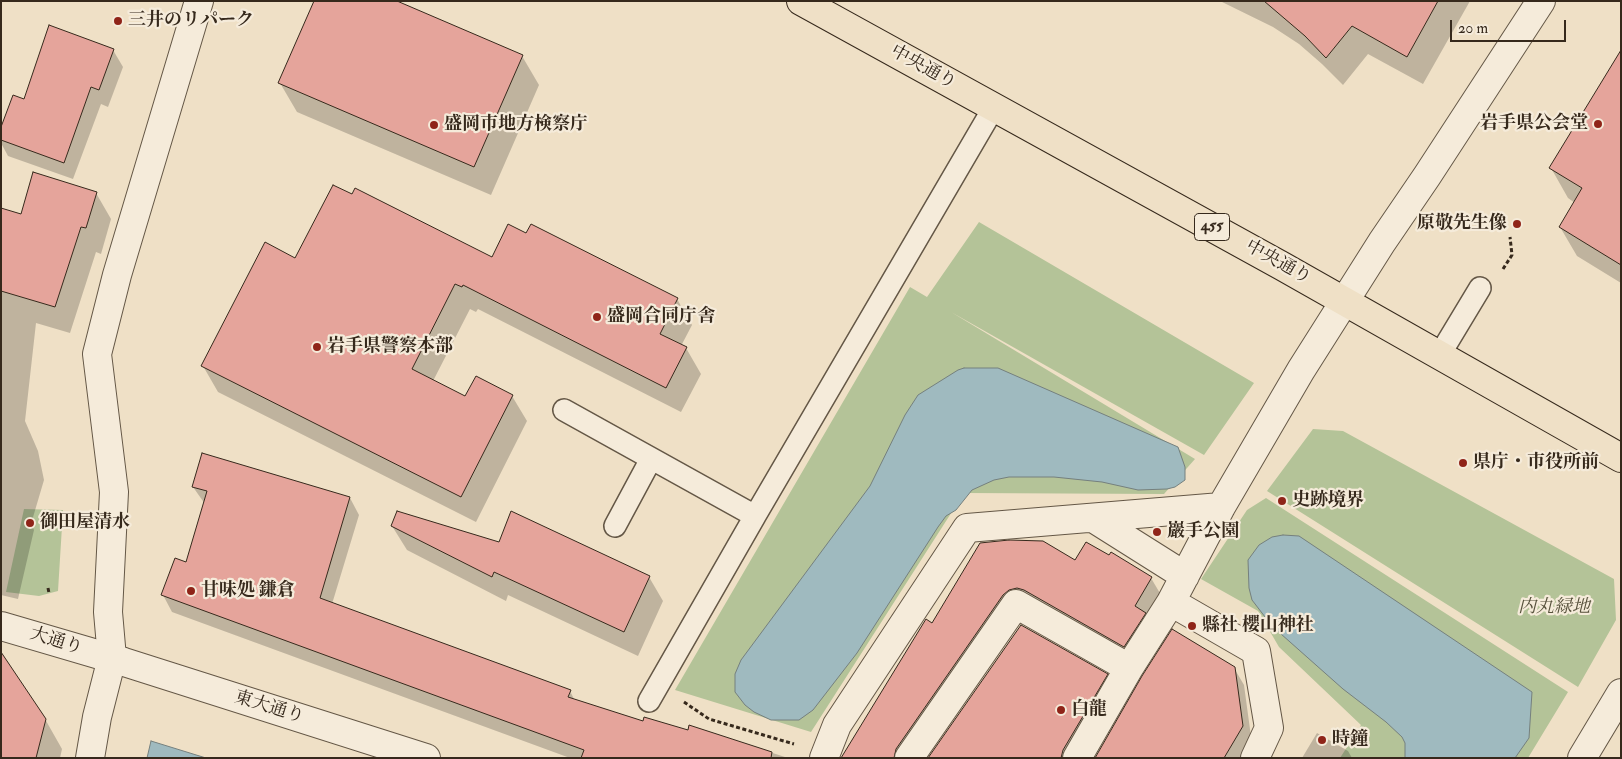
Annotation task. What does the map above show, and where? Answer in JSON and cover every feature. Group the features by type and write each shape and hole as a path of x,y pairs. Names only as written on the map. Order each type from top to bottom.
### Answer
{"highway":[{"name":"中央通り","path":"801,1 1345,301 1439,356 1618,452"}],"street":[{"path":"90,758 97,717 112,658 108,612 114,492 97,354 117,275 199,1"},
{"path":"1082,756 1129,668 1171,602 1221,507 1301,370 1382,242 1428,176 1541,1"},
{"path":"825,755 836,724 967,528 1221,507"},
{"path":"1093,518 1185,576"},
{"path":"1171,602 1256,651 1268,728 1255,758"},
{"path":"909,758 1016,604 1129,668"},
{"name":"大通り","path":"1,626 112,658"},
{"name":"東大通り","path":"112,658 426,758"},
{"path":"1582,758 1621,693"}],"lane":[{"path":"654,693 994,107"},
{"path":"1439,356 1480,288"},
{"path":"564,410 755,516"},
{"path":"615,526 651,459"}],"path":[{"path":"1502,271 1512,255 1510,237"},
{"path":"48,588 49,593"},
{"path":"654,693 709,719 825,755"}],"green space":[{"path":"979,222 1254,383 1204,455 951,312 1195,459 1164,494 964,493 811,732 675,690 910,287 927,297"},
{"name":"内丸緑地","path":"1313,429 1343,431 1614,579 1616,620 1578,687 1267,491"},
{"path":"1266,498 1568,692 1528,758 1340,758 1361,725 1279,647 1258,611 1201,579 1247,510"},
{"path":"24,509 63,510 58,591 39,596 6,592"}],"water":[{"path":"964,368 998,368 1178,447 1185,467 1185,480 1175,487 1167,489 1138,490 1102,482 1054,477 1009,477 994,480 972,490 956,510 946,516 938,527 857,653 813,710 799,720 771,720 754,712 745,705 735,692 735,674 741,660 870,486 905,415 918,395"},
{"path":"1283,535 1299,536 1532,692 1529,738 1515,758 1405,758 1405,743 1402,737 1386,722 1343,689 1272,626 1252,600 1249,588 1248,560 1259,545 1272,537"},
{"path":"151,741 206,758 147,758"}],"building":[{"name":"盛岡市地方検察庁","path":"314,1 397,1 523,55 474,167 278,83"},
{"path":"1264,1 1438,1 1407,57 1352,26 1326,58 1305,36"},
{"path":"49,25 114,49 99,90 91,87 64,163 1,140 1,127 13,95 24,99"},
{"name":"岩手県公会堂","path":"1621,50 1621,265 1559,227 1582,188 1549,168"},
{"path":"33,172 97,192 86,228 81,227 55,307 1,291 1,208 21,214"},
{"path":"333,185 352,194 355,188 492,257 508,224 526,233 531,224 678,298 660,334 687,347 666,388 463,285 462,287 455,284 412,369 465,396 476,376 513,395 461,497 201,366 265,242 295,258"},
{"path":"202,453 350,497 320,598 571,690 568,697 643,721 644,717 688,730 689,725 772,752 771,758 581,758 584,750 161,595 175,558 186,562 207,491 192,487"},
{"path":"397,511 499,542 511,511 650,576 624,632 494,572 492,577 391,526"},
{"path":"1009,540 1043,541 1075,560 1086,542 1109,555 1111,552 1152,577 1135,606 1146,613 1124,647 1024,590 1017,588 1009,590 1003,595 896,749 894,758 841,758 926,619 932,623 980,543"},
{"path":"1021,625 1108,674 1063,750 1061,758 928,758"},
{"path":"1172,629 1235,667 1243,726 1224,758 1095,758 1142,676"},
{"path":"1,652 46,719 36,758 1,758"}],"place":[{"name":"三井のリパーク","path":"118,21"},
{"name":"岩手県公会堂","path":"1598,124"},
{"name":"盛岡市地方検察庁","path":"434,125"},
{"name":"原敬先生像","path":"1517,224"},
{"name":"盛岡合同庁舎","path":"597,317"},
{"name":"岩手県警察本部","path":"317,347"},
{"name":"県庁・市役所前","path":"1463,463"},
{"name":"史跡境界","path":"1282,501"},
{"name":"御田屋清水","path":"30,523"},
{"name":"巖手公園","path":"1157,532"},
{"name":"甘味処 鎌倉","path":"191,591"},
{"name":"縣社 櫻山神社","path":"1192,626"},
{"name":"白龍","path":"1061,710"},
{"name":"時鐘","path":"1322,740"}]}
